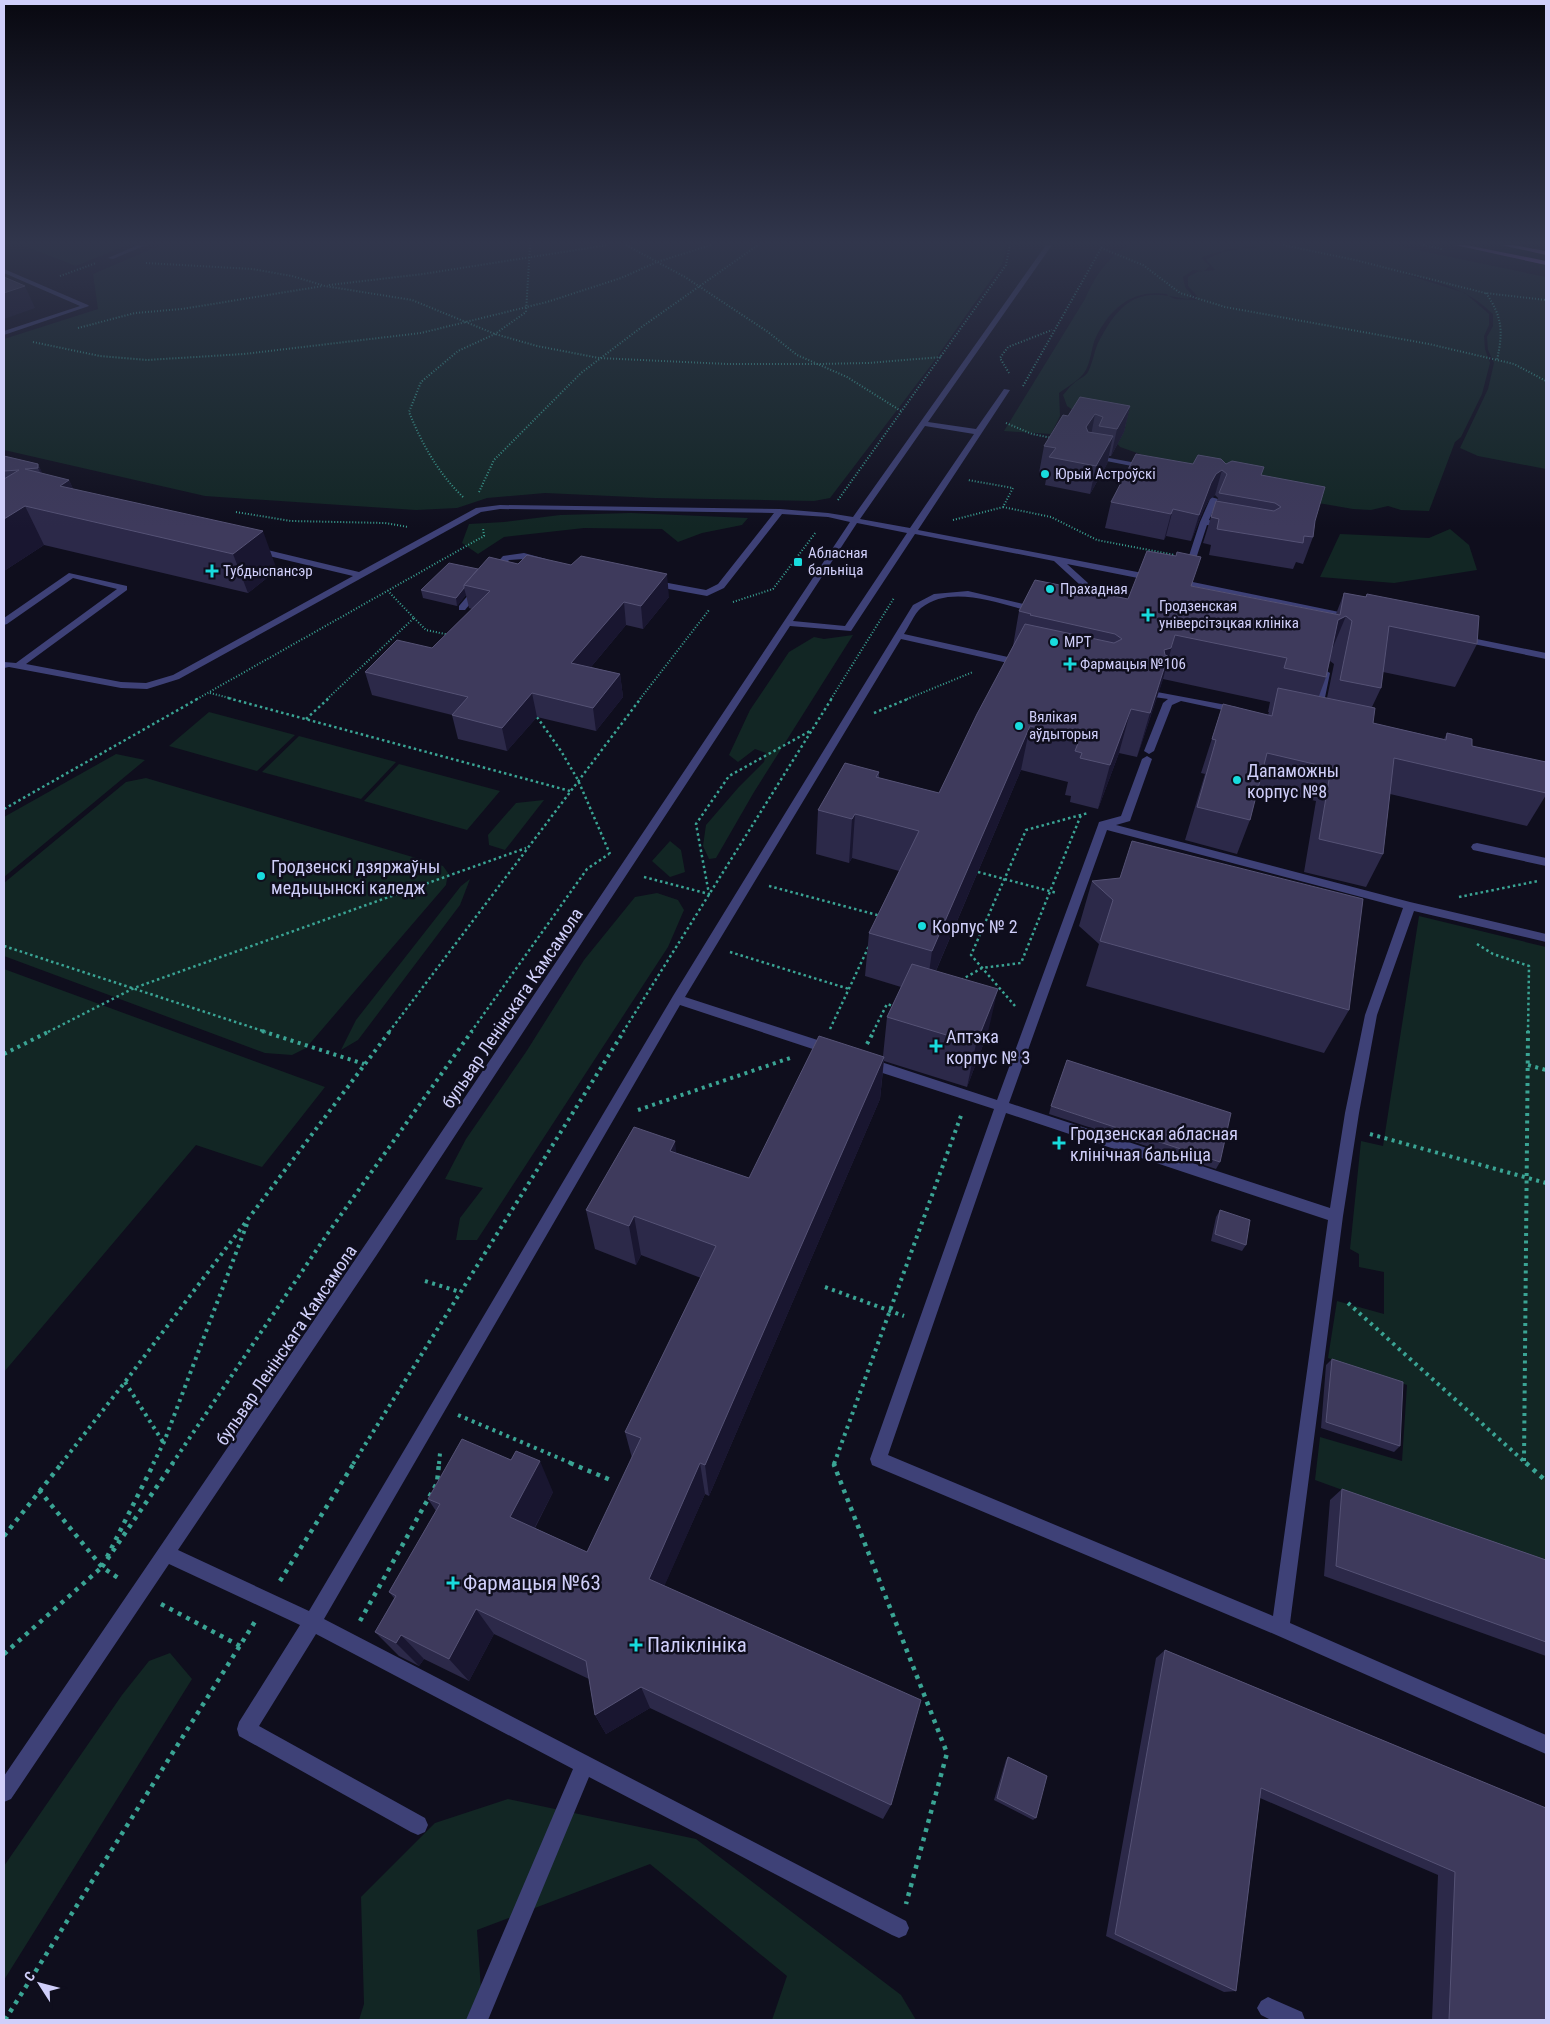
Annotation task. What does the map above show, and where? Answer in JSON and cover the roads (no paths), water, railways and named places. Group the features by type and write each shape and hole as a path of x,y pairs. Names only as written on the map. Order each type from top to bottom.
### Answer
{"street":[{"name":"бульвар Ленінскага Камсамола","path":"4,1792 167,1554 624,872 855,520 982,339"},
{"path":"787,623 848,629 1006,390"},
{"path":"922,423 978,432"},
{"path":"1092,445 1086,455 1154,468"},
{"path":"1184,583 1204,522 1214,499"},
{"path":"11,665 121,685 147,686 176,677 479,510 500,507 780,511 828,514 1058,561 1184,583 1349,616"},
{"path":"641,580 707,592 721,586 780,511"},
{"path":"1204,522 1230,527"},
{"path":"248,548 360,575"},
{"path":"462,608 506,558 524,556 553,562"},
{"path":"418,1825 246,1729 312,1623 677,999 916,607 938,596 968,594 1054,611 1072,605 1084,583 1058,561"},
{"path":"4,622 72,575 124,588 11,665"},
{"path":"899,636 1031,666"},
{"path":"1456,638 1546,656"},
{"path":"5,653 11,665"},
{"path":"1314,727 1327,664"},
{"path":"1157,695 1247,712"},
{"path":"1104,825 1126,818 1168,703 1180,698"},
{"path":"1104,825 1001,1107 878,1459 1280,1628 1546,1745"},
{"path":"1104,825 1410,906 1546,938"},
{"path":"1478,847 1546,862"},
{"path":"1280,1628 1336,1216 1350,1128 1372,1015 1410,906"},
{"path":"677,999 840,1054"},
{"path":"860,1060 1336,1216"},
{"path":"167,1554 268,1600 900,1928"},
{"path":"477,2020 585,1764"},
{"path":"1268,2008 1294,2020"}],"place":[{"name":"Юрый Астроўскі","path":"1045,474"},
{"name":"Абласная бальніца","path":"798,562"},
{"name":"Тубдыспансэр","path":"212,571"},
{"name":"Прахадная","path":"1050,589"},
{"name":"Гродзенская універсітэцкая клініка","path":"1148,615"},
{"name":"МРТ","path":"1054,642"},
{"name":"Фармацыя №106","path":"1070,664"},
{"name":"Вялікая аўдыторыя","path":"1019,726"},
{"name":"Дапаможны корпус №8","path":"1237,780"},
{"name":"Гродзенскі дзяржаўны медыцынскі каледж","path":"261,876"},
{"name":"Корпус № 2","path":"922,926"},
{"name":"Аптэка корпус № 3","path":"936,1046"},
{"name":"Гродзенская абласная клінічная бальніца","path":"1059,1143"},
{"name":"Фармацыя №63","path":"453,1583"},
{"name":"Паліклініка","path":"636,1645"}]}
